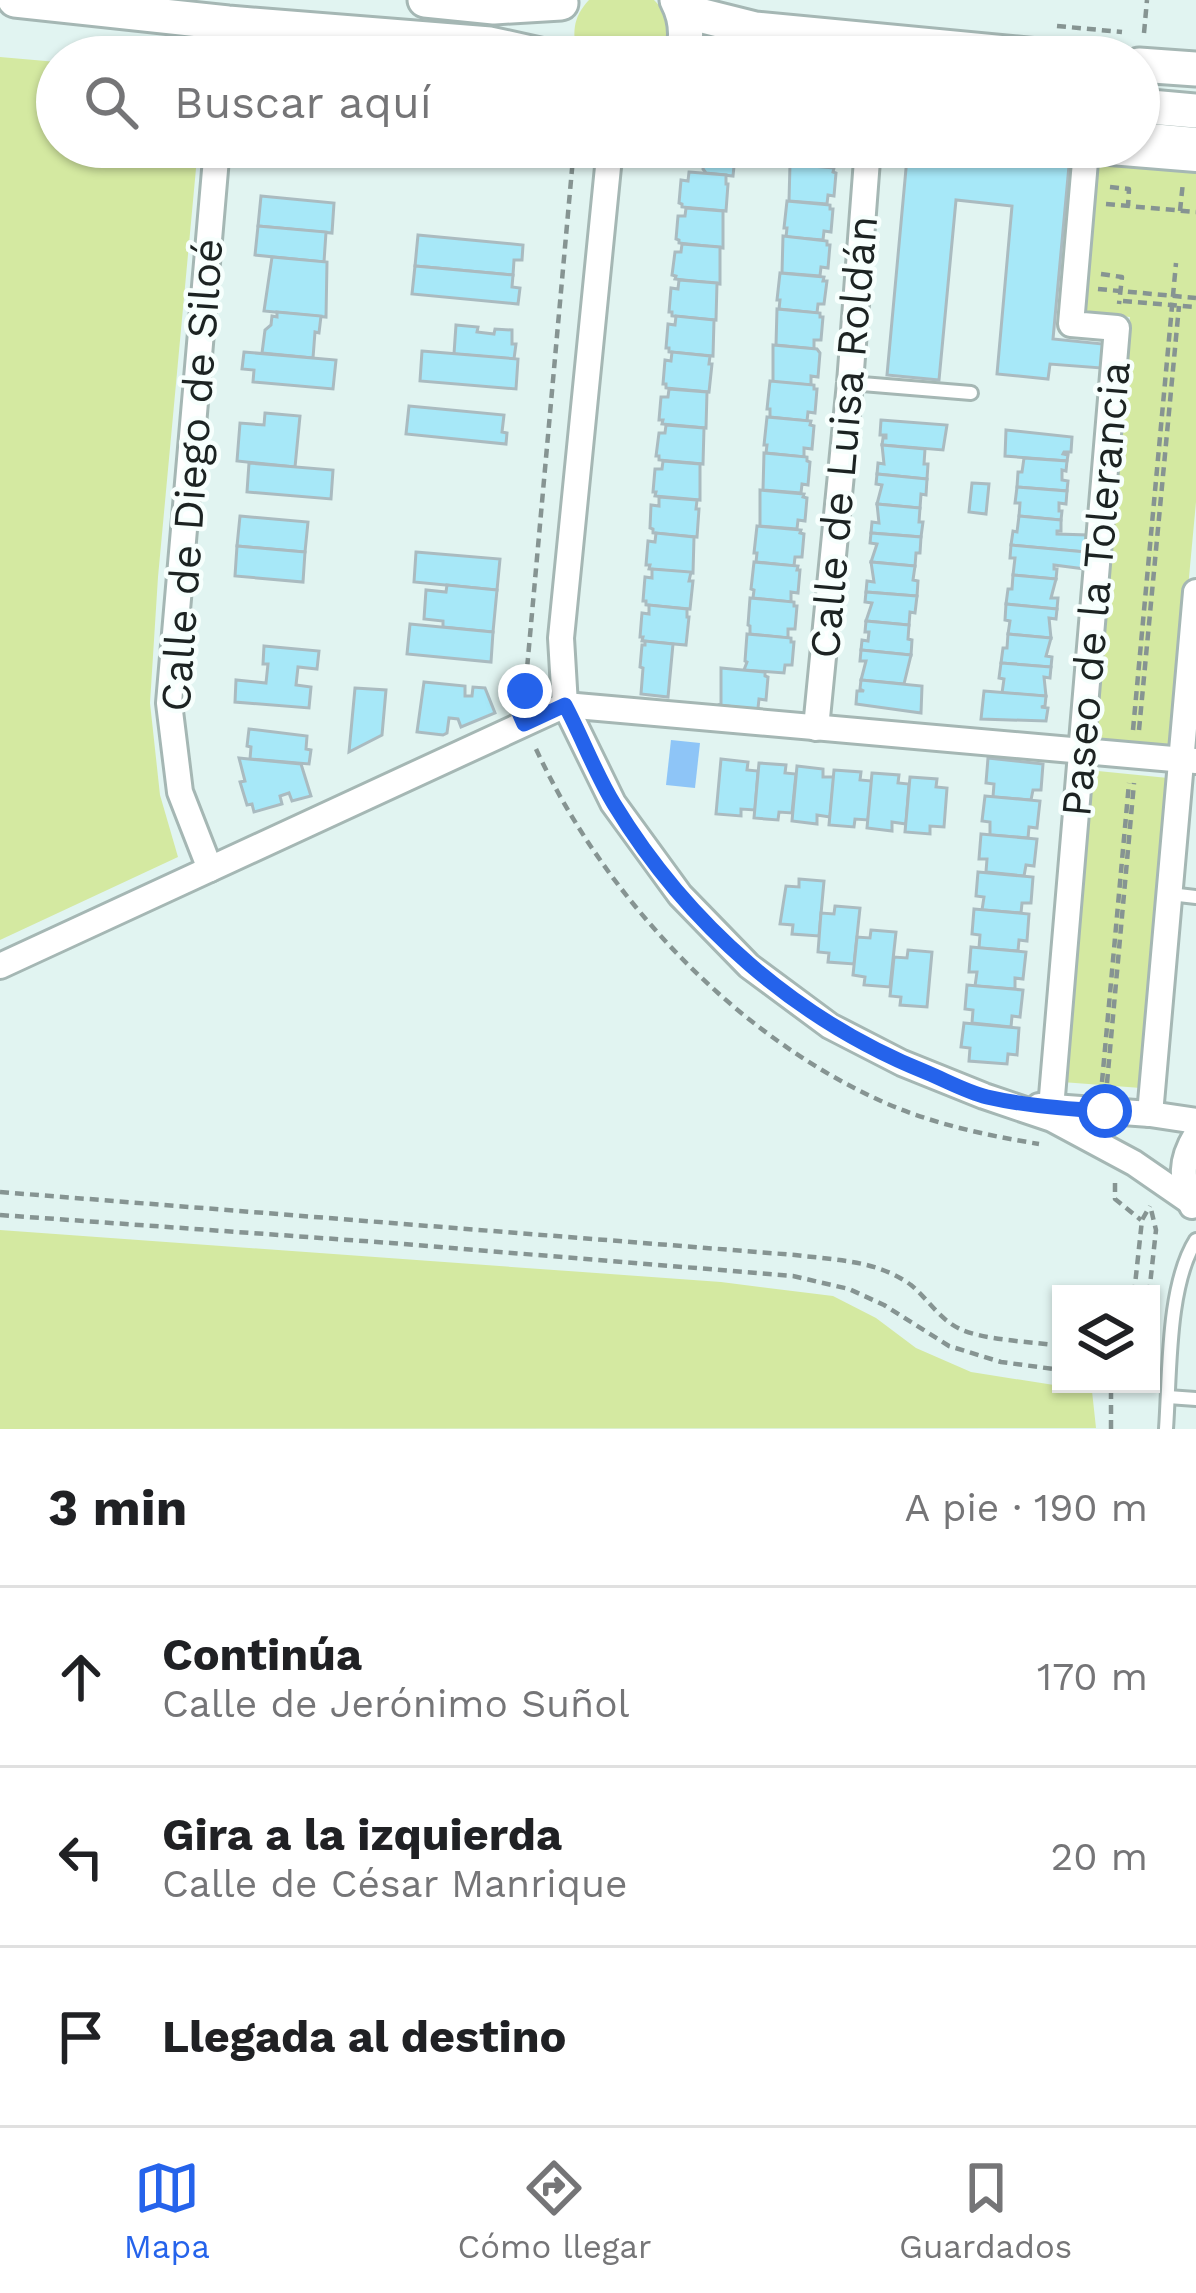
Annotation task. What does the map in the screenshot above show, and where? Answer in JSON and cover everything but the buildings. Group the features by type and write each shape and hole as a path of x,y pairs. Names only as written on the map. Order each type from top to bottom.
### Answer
{"street":[{"path":"15,0 395,36"},
{"path":"424,0 494,7 562,1 553,36"},
{"path":"686,36 680,6 755,29 828,36"},
{"path":"227,36 228,22"},
{"path":"1160,54 1195,63"},
{"path":"1160,108 1196,111"},
{"path":"1160,137 1196,140"},
{"name":"Paseo de la Tolerancia","path":"1160,156 1196,159"},
{"name":"Calle de Diego de Siloé","path":"210,869 180,792 169,703 215,168"},
{"path":"608,168 561,638 565,705 613,802 680,895 749,966 830,1026 902,1063 1052,1118 1134,1163 1150,1187 1193,1208"},
{"name":"Calle de Luisa Roldán","path":"816,728 866,168"},
{"name":"Paseo de la Tolerancia","path":"1051,1108 1117,328 1071,324 1084,168"},
{"path":"1150,1114 1183,895 1196,592"},
{"path":"0,967 565,705 1189,760"},
{"path":"984,1096 1051,1108 1196,1120"},
{"path":"1193,1208 1183,1181 1183,1161 1196,1135"}],"lane":[{"path":"850,382 971,393"},
{"path":"1166,1429 1177,1288 1196,1240"},
{"path":"1168,1397 1196,1399"}],"path":[{"path":"1143,36 1147,0"},
{"path":"572,168 525,691 516,706 545,768 622,889 649,924 723,999 808,1061 884,1102 972,1132 1043,1145"},
{"path":"1104,187 1130,189 1128,206"},
{"path":"1102,203 1196,212"},
{"path":"1101,1094 1176,262"},
{"path":"1117,328 1119,301 1120,291 1122,277 1096,274 1094,289 1120,291 1196,298"},
{"path":"1104,299 1196,308"},
{"path":"1150,1187 1156,1230 1150,1285"},
{"path":"1135,1285 1150,1187"},
{"path":"0,1192 861,1263 886,1270 913,1287 959,1329 1052,1345"},
{"path":"0,1215 793,1276 849,1289 949,1346 1001,1362 1052,1369"},
{"path":"1111,1393 1111,1429"}],"green space":[{"path":"589,0 654,0 664,13 668,36 575,36 579,13"},
{"path":"0,57 36,60 36,168 196,168 150,703 160,795 178,857 0,940"},
{"path":"1095,168 1196,171 1196,502 1173,749 1090,741 1130,317 1081,312"},
{"path":"1088,770 1168,778 1141,1088 1062,1082"},
{"path":"0,1230 721,1282 833,1296 876,1318 916,1348 971,1372 1052,1385 1052,1393 1092,1393 1096,1428 0,1429"}],"water":[{"path":"671,740 700,743 695,788 666,785"}],"route":[{"path":"525,691 516,706 524,724 565,705 613,802 680,895 749,966 830,1026 902,1063 984,1096 1051,1108 1105,1111"}]}
